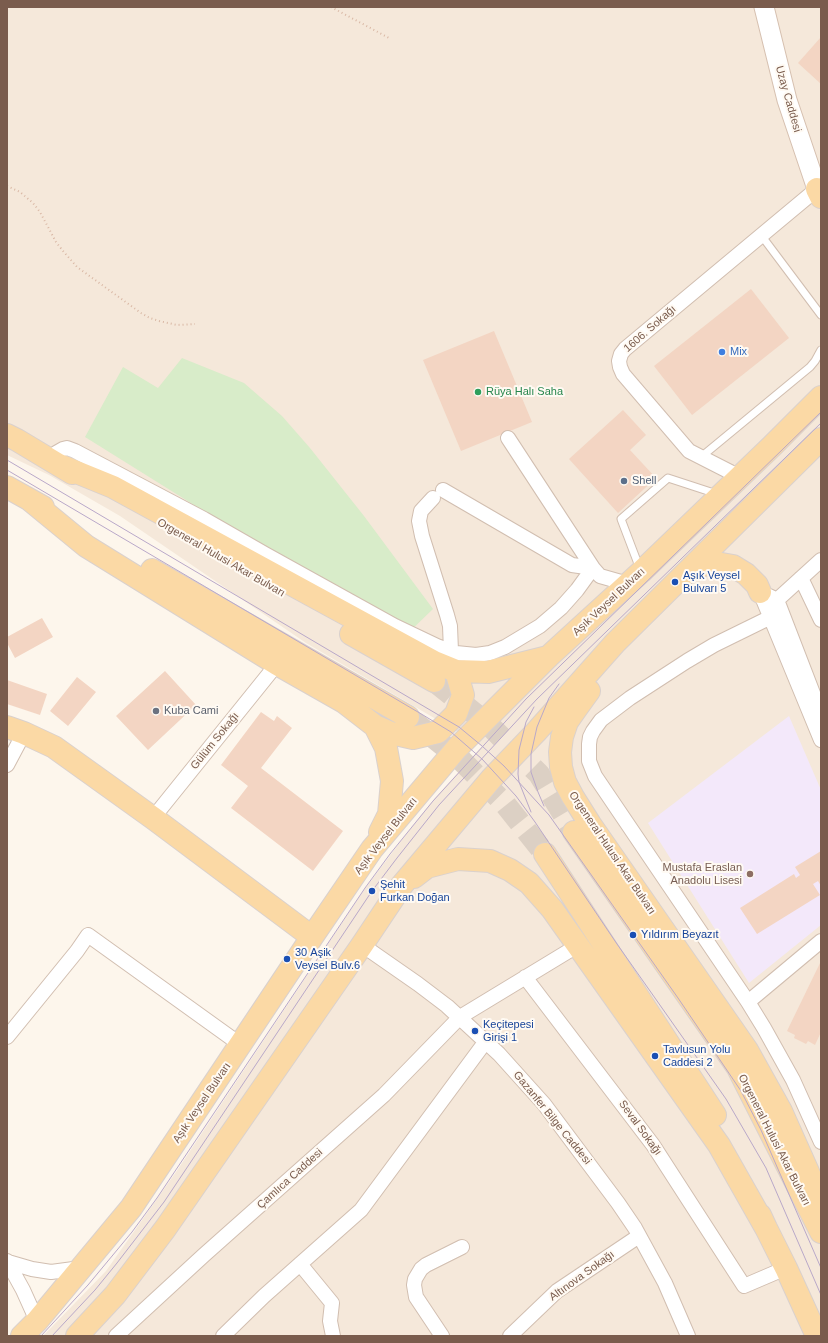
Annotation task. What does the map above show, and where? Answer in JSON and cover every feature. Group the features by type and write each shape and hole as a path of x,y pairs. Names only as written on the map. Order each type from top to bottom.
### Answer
{"main road":[{"name":"Uzay Caddesi","path":"764,7 787,100 819,193"},
{"name":"Aşık Veysel Bulvarı","path":"27,1330 131,1208 372,850 457,748 548,657 634,578 821,397"},
{"name":"Orgeneral Hulusi Akar Bulvarı","path":"10,434 55,463 434,682"},
{"path":"77,1336 115,1295 165,1229 402,886 492,778 536,732 615,643 821,439"},
{"path":"757,502 821,451"},
{"path":"55,463 113,487 434,662 453,661 488,672 548,657"},
{"path":"7,487 408,717"},
{"path":"30,500 86,546 277,664 344,702 375,726 391,733 413,738 438,732 456,714 462,695 453,661"},
{"path":"690,570 706,564 716,563 733,566 746,574 768,596"},
{"name":"Orgeneral Hulusi Akar Bulvarı","path":"615,643 608,666 567,722 562,737 560,752 561,767 565,782 590,824 747,1050 781,1111 821,1201"},
{"path":"372,850 388,814 392,781 386,748 375,726"},
{"path":"16,730 54,747 153,818 312,937"},
{"name":"Orgeneral Hulusi Akar Bulvarı","path":"574,832 738,1068 821,1232"},
{"path":"545,854 729,1137 766,1228"},
{"path":"402,886 427,867 458,859 490,861 510,870 529,883 552,909 719,1145 766,1228 817,1336"}],"street":[{"name":"1606. Sokağı","path":"740,477 689,451 623,374 619,361 621,354 625,349 761,235 819,193"},
{"path":"508,438 593,568 600,576 634,578"},
{"path":"453,661 450,626 422,536 419,521 421,511 438,494 572,565 593,568"},
{"path":"768,596 801,578 821,560"},
{"path":"453,661 456,653 490,653 505,647 540,626 561,608 577,590 593,568"},
{"path":"801,578 821,620"},
{"path":"768,596 770,617 821,740"},
{"path":"768,596 821,714"},
{"path":"770,617 714,645 694,657 630,698 601,720 593,731 588,748 589,761 595,776 748,1002 779,1054 820,1135"},
{"name":"Gülüm Sokağı","path":"153,818 277,664"},
{"path":"7,765 16,730"},
{"path":"7,1037 88,935 241,1045"},
{"path":"748,1002 821,941"},
{"name":"Gazanfer Bilge Caddesi","path":"362,945 418,984 460,1017 486,1041 544,1104 618,1203 639,1236 665,1283 685,1335"},
{"name":"Çamlıca Caddesi","path":"116,1336 204,1255 384,1095 460,1017 577,946"},
{"name":"Seval Sokağı","path":"525,977 653,1145 744,1286 786,1268"},
{"path":"223,1336 264,1296 361,1210 486,1041"},
{"name":"Altınova Sokağı","path":"513,1335 557,1291 639,1236"},
{"path":"442,1336 416,1298 414,1285 415,1279 418,1273 426,1265 462,1247"},
{"path":"7,1262 32,1269 51,1272 80,1268"},
{"path":"7,1262 23,1290 27,1330"},
{"path":"300,1264 332,1303 330,1321 333,1336"}],"lane":[{"path":"761,235 821,314"},
{"path":"701,457 810,367 821,350"},
{"path":"634,578 620,519 668,478 721,495"}],"path":[{"path":"331,7 389,38"},
{"path":"7,186 20,192 33,203 63,251 77,267 150,318 177,325 195,324"}],"shaded area":[{"path":"7,7 821,7 821,1336 43,1336 106,1271 176,1172 364,890 435,798 482,746 306,643 120,516 49,475 7,455"},
{"name":"Mustafa Eraslan Anadolu Lisesi","path":"789,716 821,790 821,925 749,983 648,823"}],"green space":[{"path":"182,358 244,383 282,416 310,448 364,516 433,609 405,636 236,533 85,437 123,367 158,388"}],"building":[{"path":"821,37 821,84 798,63"},
{"name":"Mix","path":"751,289 789,338 692,415 654,366"},
{"path":"494,331 532,422 461,451 423,360"},
{"path":"623,410 646,435 630,450 656,478 618,513 569,459"},
{"path":"42,618 53,637 15,658 7,643 7,637"},
{"name":"Kuba Cami","path":"165,671 196,705 148,750 116,716"},
{"path":"77,677 96,692 68,726 50,711"},
{"path":"7,680 47,694 40,715 7,704"},
{"path":"261,712 274,721 277,716 292,728 261,768 343,831 313,871 231,808 248,786 221,765"},
{"path":"821,851 821,886 818,881 813,884 820,895 757,934 740,908 794,874 796,878 800,875 795,867"},
{"path":"821,961 821,1032 815,1045 808,1041 806,1044 794,1038 795,1035 787,1031"}],"tunnel":[{"path":"434,681 489,725 539,774 574,832"},
{"path":"408,717 459,758 505,804 545,854"}],"tram line":[{"path":"41,1336 88,1285 132,1232 157,1198 365,888 390,854 433,801 526,699 821,412"},
{"path":"52,1336 95,1290 164,1202 372,891 439,805 537,699 821,423"},
{"path":"7,460 459,727 504,766 549,815 678,998 741,1091 761,1130 821,1268"},
{"path":"7,470 451,732 482,759 516,796 535,822 617,944 726,1099 766,1168 821,1295"},
{"path":"544,806 531,772 531,754 537,727 549,698 559,684"},
{"path":"531,812 519,782 518,774 519,750 526,722 534,707"}],"place":[{"name":"Mix","path":"722,352"},
{"name":"Rüya Halı Saha","path":"478,392"},
{"name":"Shell","path":"624,481"},
{"name":"Aşık Veysel Bulvarı 5","path":"675,582"},
{"name":"Kuba Cami","path":"156,711"},
{"name":"Mustafa Eraslan Anadolu Lisesi","path":"750,874"},
{"name":"Şehit Furkan Doğan","path":"372,891"},
{"name":"Yıldırım Beyazıt","path":"633,935"},
{"name":"30 Aşik Veysel Bulv.6","path":"287,959"},
{"name":"Keçitepesi Girişi 1","path":"475,1031"},
{"name":"Tavlusun Yolu Caddesi 2","path":"655,1056"}]}
